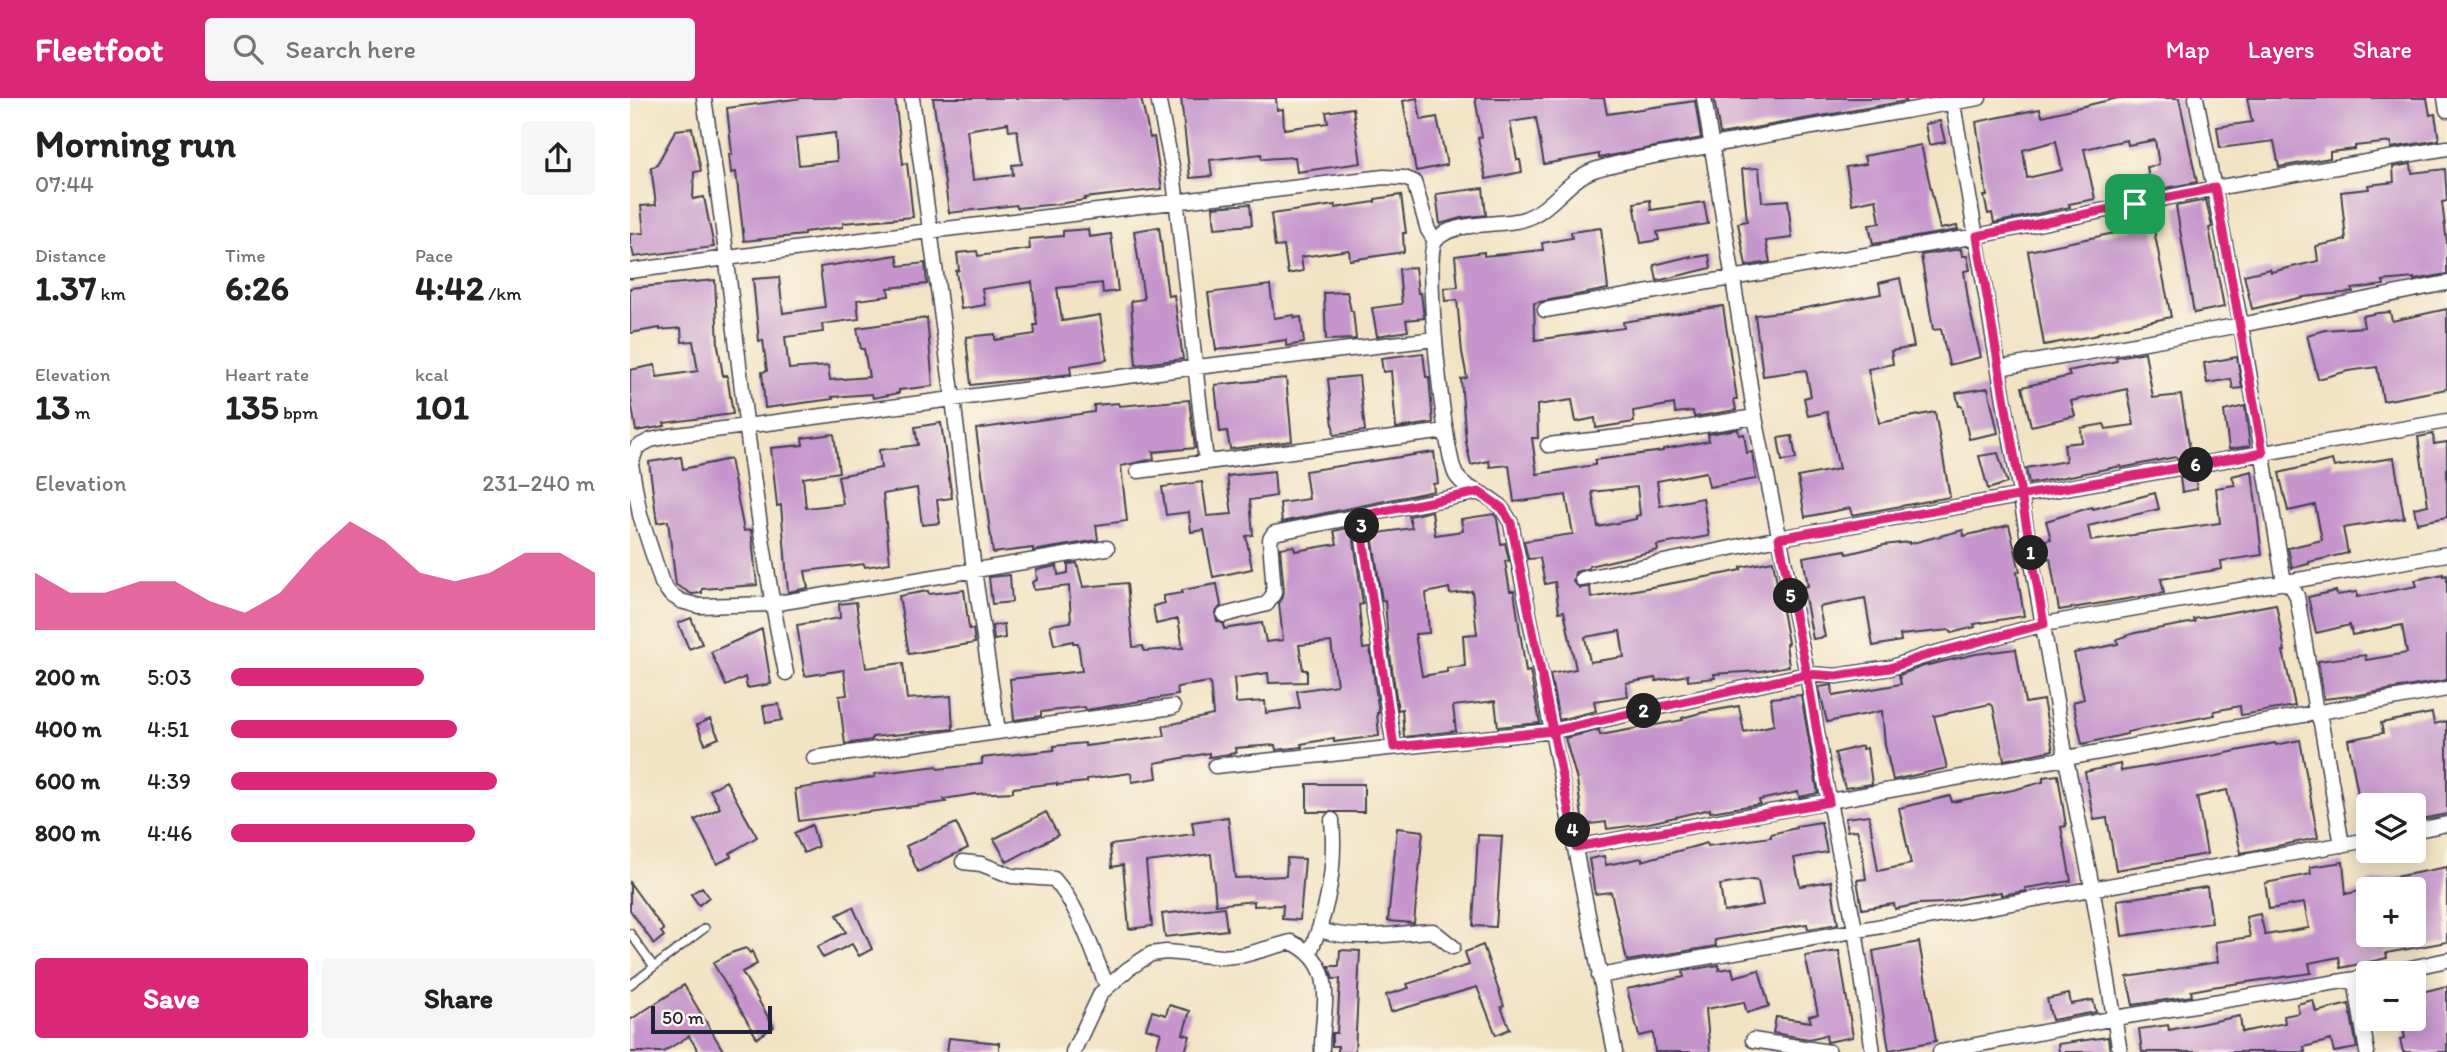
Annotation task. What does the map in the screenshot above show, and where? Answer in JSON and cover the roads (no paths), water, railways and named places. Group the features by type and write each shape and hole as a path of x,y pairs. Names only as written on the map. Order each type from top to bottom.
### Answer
{"street":[{"path":"704,98 727,259 745,425 772,604 786,673"},
{"path":"912,98 974,570 998,731"},
{"path":"1158,98 1173,171 1206,461"},
{"path":"1704,98 1755,417 1855,929 1873,1052"},
{"path":"1615,1052 1511,523 1502,508 1463,484 1457,475 1446,431 1435,340 1430,263 1432,248 1444,232 1521,220 1537,213 1592,171 1952,100 1979,98"},
{"path":"2196,98 2241,325 2284,582 2292,587 2297,596 2342,845"},
{"path":"2445,98 2447,110"},
{"path":"1952,100 2120,1052"},
{"path":"1545,310 1977,236 2215,188 2447,148"},
{"path":"630,271 929,231 1384,177 1404,178 1413,182 1428,230 1435,241"},
{"path":"1999,368 2241,325 2447,283"},
{"path":"1107,548 772,604 699,606 681,601 670,594 662,583 640,515 631,464 637,447 651,440 745,425 1435,340"},
{"path":"1548,445 1654,433 1755,417"},
{"path":"1582,579 1779,538 2447,421"},
{"path":"1138,471 1446,431"},
{"path":"1224,615 1268,604 1272,599 1274,593 1270,539 1274,533 1479,492"},
{"path":"1360,516 1394,747"},
{"path":"1215,766 1553,731 1807,674 1836,676 1890,668 2044,624 2447,554"},
{"path":"1576,847 2447,690"},
{"path":"814,758 1173,707"},
{"path":"1309,954 1320,930 1332,880 1332,820"},
{"path":"2426,828 2447,824"},
{"path":"1599,976 2356,842"},
{"path":"963,862 981,864 1012,876 1054,879 1066,892 1084,928 1107,986"},
{"path":"1320,930 1336,935 1367,937 1433,931 1453,947"},
{"path":"1073,1052 1101,993 1151,954 1166,952 1222,957 1244,955 1290,942 1309,954 1321,971 1326,988 1322,1052"},
{"path":"2426,965 2447,960"},
{"path":"1940,1052 2115,1018 2356,980"},
{"path":"2365,1031 2367,1052"},
{"path":"1753,1040 1829,1052"}],"lane":[{"path":"630,985 705,928"},
{"path":"630,933 654,967"}]}
